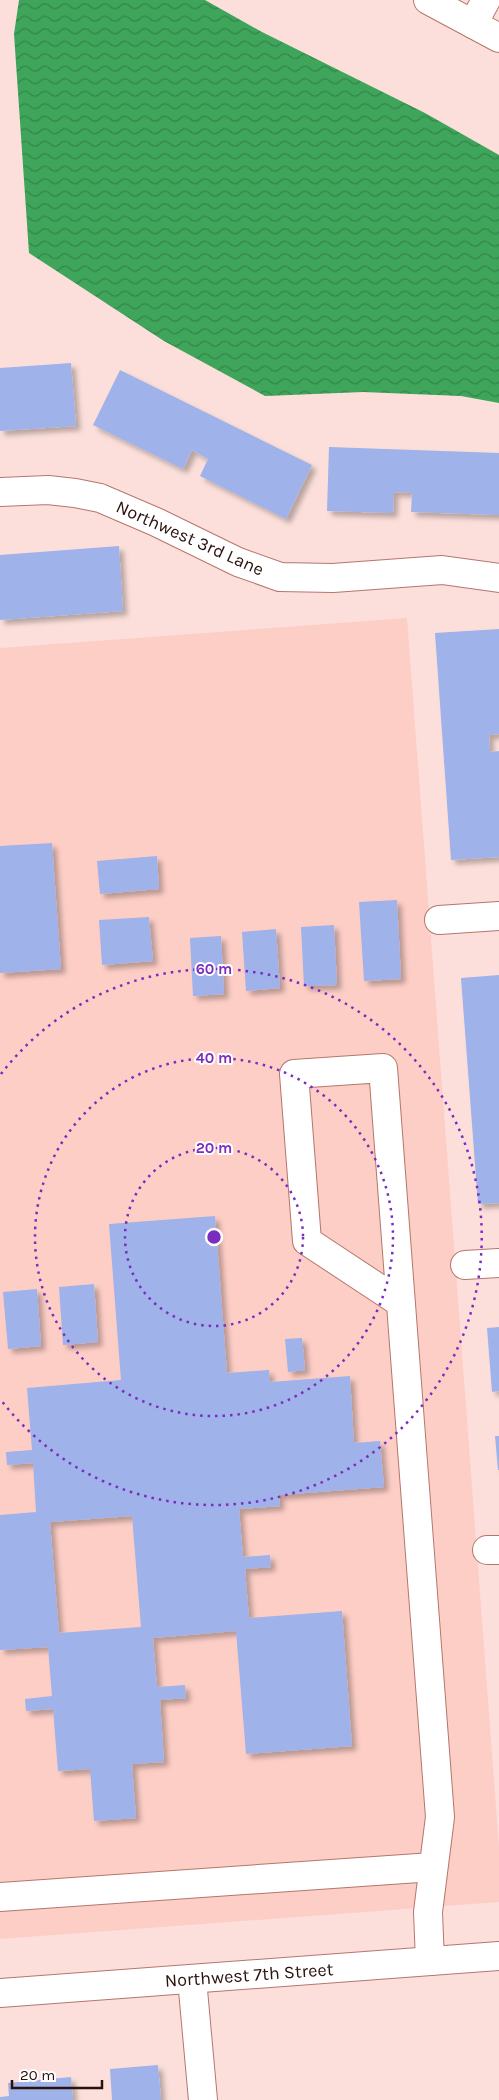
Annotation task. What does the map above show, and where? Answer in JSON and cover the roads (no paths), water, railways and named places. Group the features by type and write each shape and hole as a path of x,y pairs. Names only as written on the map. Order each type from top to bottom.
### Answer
{"street":[{"path":"428,0 499,38"},
{"path":"473,24 486,0"},
{"name":"Northwest 3rd Lane","path":"0,492 48,490 100,498 148,518 238,562 280,577 333,578 442,570 499,578"},
{"path":"440,920 499,916"},
{"path":"401,1303 307,1240 294,1074 383,1068 401,1303 440,1817 428,1912 430,1961"},
{"path":"465,1265 499,1263"},
{"path":"0,1897 433,1867"},
{"name":"Northwest 7th Street","path":"0,1993 499,1956"},
{"path":"192,1979 203,2100"}],"water":[{"path":"19,0 205,0 262,32 425,113 499,155 499,403 461,396 363,392 265,396 164,341 29,253 14,34"}]}
